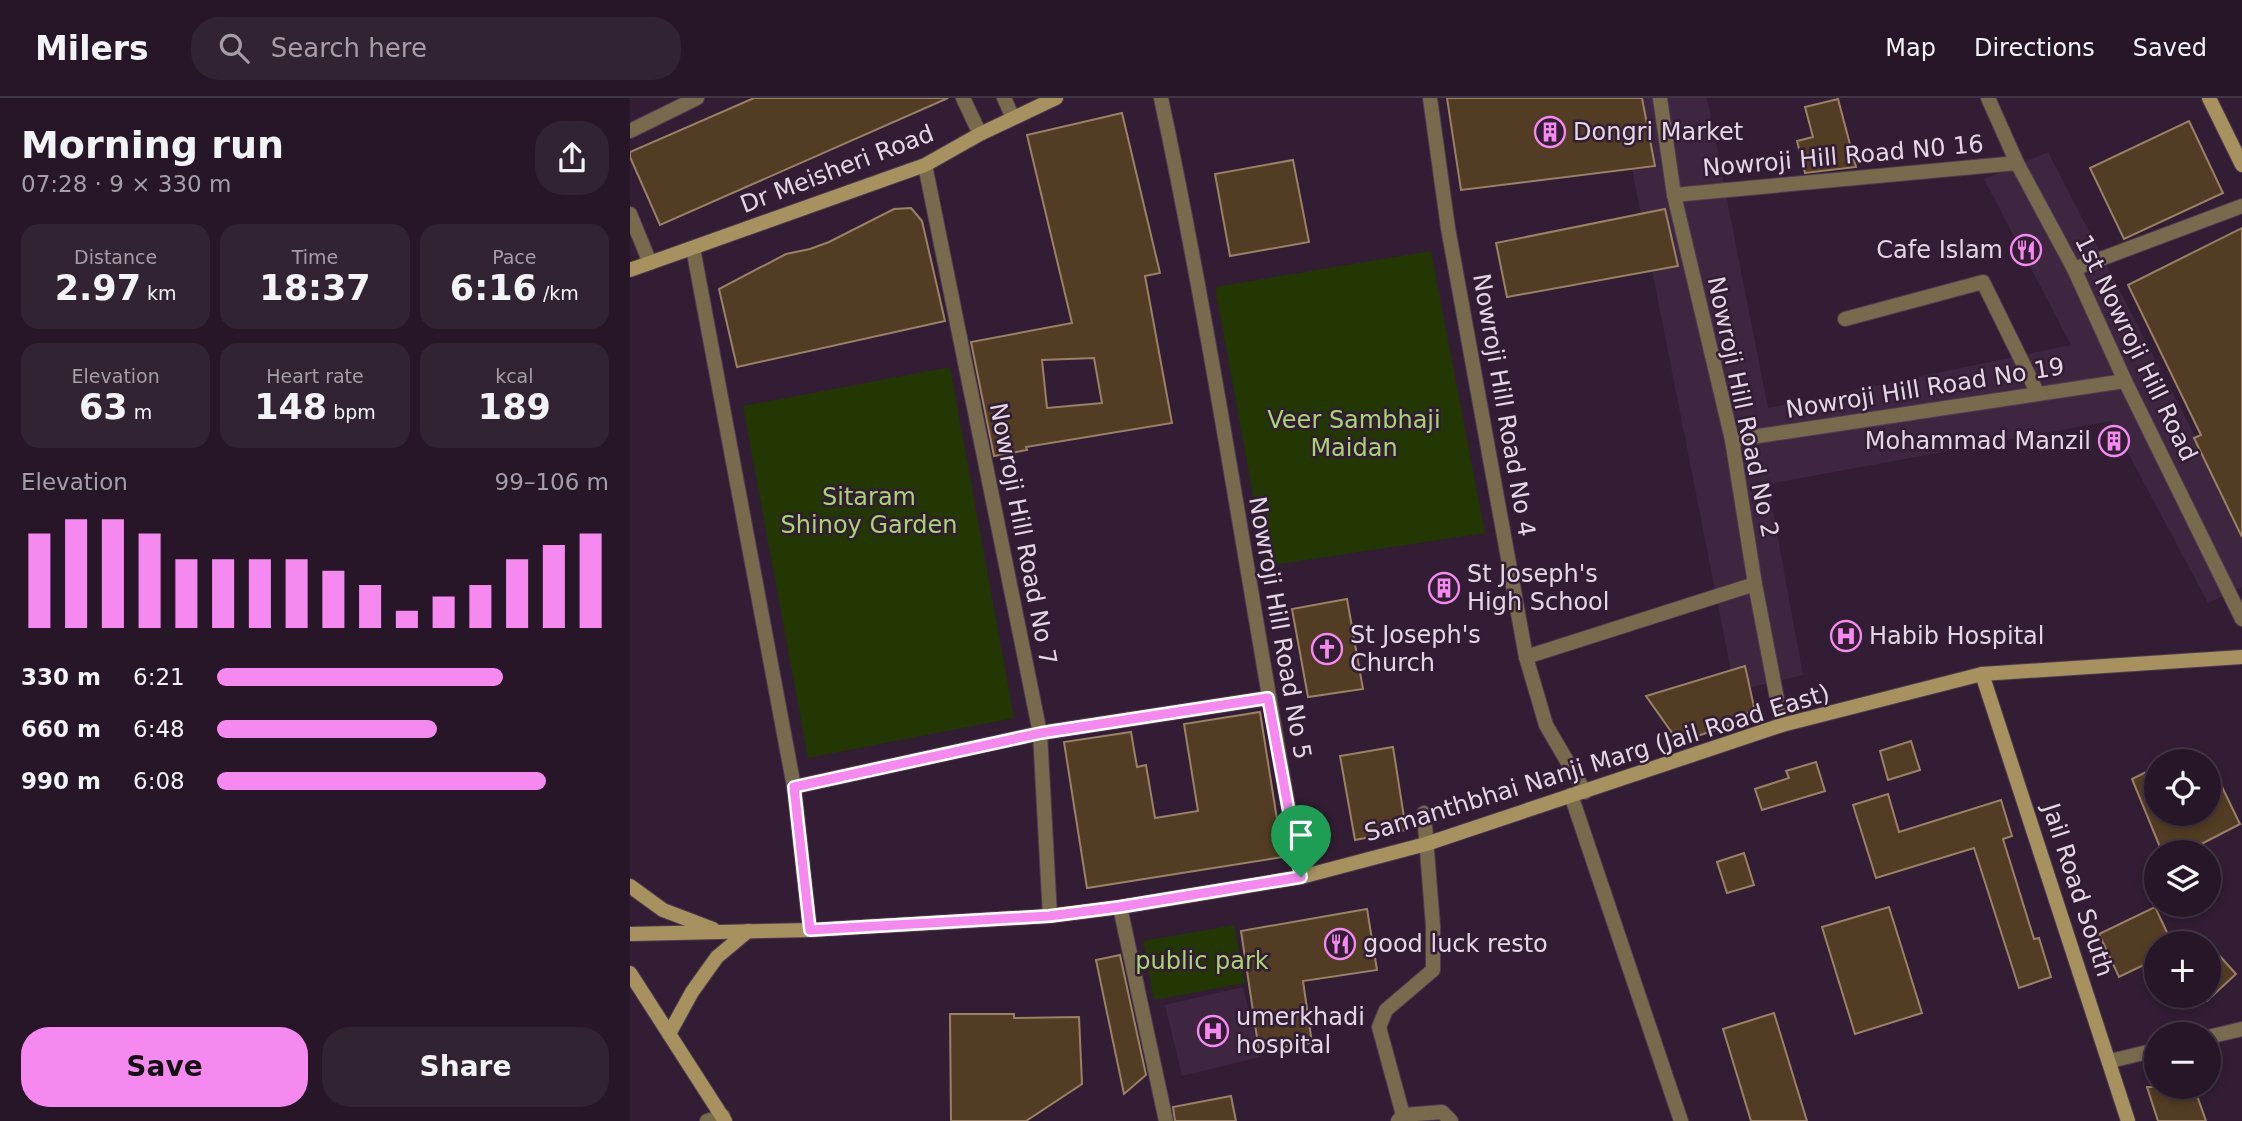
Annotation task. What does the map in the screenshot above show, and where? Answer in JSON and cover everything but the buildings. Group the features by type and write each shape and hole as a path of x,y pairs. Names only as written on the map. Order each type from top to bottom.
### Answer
{"street":[{"path":"630,131 697,98"},
{"path":"963,98 980,134"},
{"path":"1004,98 1013,118"},
{"name":"Dr Meisheri Road","path":"630,270 925,165 980,134 1056,98"},
{"name":"Nowroji Hill Road No 5","path":"1161,98 1191,241 1301,877"},
{"name":"Nowroji Hill Road No 4","path":"1430,98 1448,228 1526,657 1546,725 1578,794 1681,1121"},
{"name":"Nowroji Hill Road No 2","path":"1660,98 1674,195 1732,440 1755,584 1782,725"},
{"name":"1st Nowroji Hill Road","path":"1988,98 2017,163 2074,269 2125,381 2242,619"},
{"path":"2209,98 2242,165"},
{"name":"Nowroji Hill Road N0 16","path":"1674,195 2017,163"},
{"name":"Nowroji Hill Road No 7","path":"925,165 1041,733 1049,916"},
{"path":"2074,269 2242,206"},
{"path":"630,214 649,263"},
{"path":"693,248 794,787 810,930"},
{"path":"1845,320 1983,282 2038,394"},
{"name":"Nowroji Hill Road No 19","path":"1732,440 2125,381"},
{"path":"1526,657 1755,584"},
{"name":"Samanthbhai Nanji Marg (Jail Road East)","path":"630,934 810,930 1049,916 1301,877 1426,844 1782,725 1982,674 2242,657"},
{"name":"Jail Road South","path":"1982,674 2129,1121"},
{"path":"794,787 1041,733 1268,698"},
{"path":"1424,813 1433,926 1433,970 1385,1010 1379,1027 1401,1118 1442,1112 1451,1121"},
{"path":"630,886 663,910 721,932"},
{"path":"1119,907 1166,1121"},
{"path":"670,1034 692,992 717,957 748,931"},
{"path":"630,973 724,1118 707,1121"},
{"path":"2221,1034 2242,1029"},
{"path":"2110,1061 2144,1053"}],"shaded area":[{"path":"1618,98 1707,98 1768,408 2071,345 1984,179 2048,152 2242,527 2242,587 2208,603 2111,421 1768,484 1803,675 1735,691"},
{"name":"umerkhadi hospital","path":"1243,987 1260,1057 1182,1076 1165,1005"}],"green space":[{"name":"Veer Sambhaji Maidan","path":"1431,251 1485,533 1266,566 1215,287"},
{"name":"Sitaram Shinoy Garden","path":"950,367 1014,718 808,758 743,406"},
{"name":"public park","path":"1234,925 1245,983 1154,1000 1143,941"}],"place":[{"name":"Dongri Market","path":"1550,132"},
{"name":"Cafe Islam","path":"2026,250"},
{"name":"Mohammad Manzil","path":"2114,441"},
{"name":"St Joseph's High School","path":"1444,588"},
{"name":"Habib Hospital","path":"1846,636"},
{"name":"St Joseph's Church","path":"1327,649"},
{"name":"good luck resto","path":"1340,944"},
{"name":"umerkhadi hospital","path":"1213,1031"}],"route":[{"path":"1268,698 1301,877 1049,916 810,930 794,787 1041,733 1268,698"}]}
